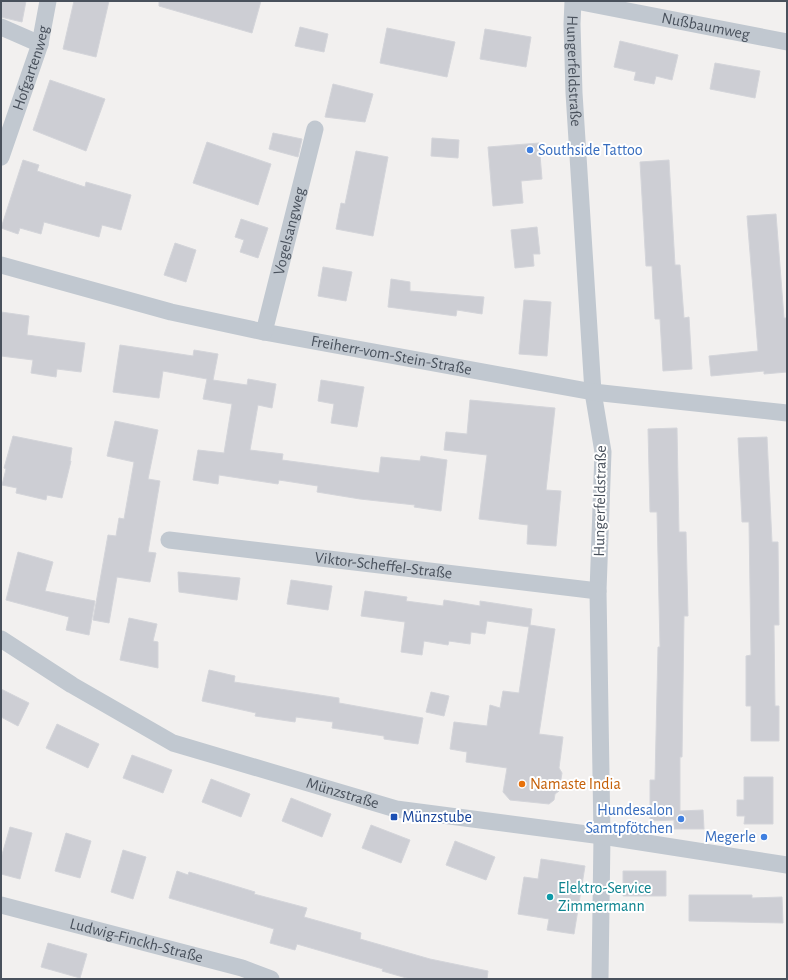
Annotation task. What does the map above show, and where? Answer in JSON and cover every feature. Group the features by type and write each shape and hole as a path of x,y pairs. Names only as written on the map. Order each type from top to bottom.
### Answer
{"street":[{"name":"Hofgartenweg","path":"1,157 40,44 48,1"},
{"name":"Nußbaumweg","path":"575,1 787,42"},
{"name":"Hungerfeldstraße","path":"575,1 572,24 574,93 593,392 603,452 598,591 602,836 600,979"},
{"path":"1,27 40,44"},
{"name":"Vogelsangweg","path":"264,332 315,129"},
{"name":"Freiherr-vom-Stein-Straße","path":"1,265 171,312 264,332 593,392 787,413"},
{"name":"Viktor-Scheffel-Straße","path":"169,540 598,591"},
{"name":"Münzstraße","path":"1,639 72,684 173,743 396,809 602,836 787,865"},
{"name":"Ludwig-Finckh-Straße","path":"1,905 242,968 271,979"}],"building":[{"path":"1,1 26,1 22,22 1,17"},
{"path":"74,1 109,1 96,57 63,49"},
{"path":"159,1 261,1 252,33 159,6"},
{"path":"300,27 328,34 324,52 295,46"},
{"path":"387,28 455,42 447,77 380,63"},
{"path":"485,29 531,37 526,67 480,59"},
{"path":"620,41 678,55 672,80 656,76 654,84 634,80 636,72 614,67"},
{"path":"715,63 760,71 755,98 710,89"},
{"path":"50,80 105,99 86,151 33,130"},
{"path":"333,84 373,94 365,122 325,117"},
{"path":"273,133 302,139 298,157 269,149"},
{"path":"432,138 459,140 458,158 431,156"},
{"path":"207,142 271,164 258,205 193,183"},
{"path":"539,143 542,179 521,181 523,203 493,206 488,147"},
{"path":"356,151 388,157 373,236 336,229 341,203 345,204"},
{"path":"23,160 39,165 37,171 85,187 86,182 131,195 121,230 102,225 99,237 44,222 41,234 20,228 18,234 1,228"},
{"path":"669,160 675,265 680,265 684,318 689,317 692,369 663,371 660,319 655,319 652,266 646,266 640,162"},
{"path":"776,214 784,318 787,318 787,372 764,374 764,371 711,376 709,356 758,351 747,216"},
{"path":"241,219 268,228 258,258 240,252 244,240 235,237"},
{"path":"537,227 540,254 533,254 534,266 515,268 511,230"},
{"path":"175,243 196,250 186,282 164,275"},
{"path":"323,267 352,272 346,301 318,296"},
{"path":"391,279 410,282 410,291 484,297 482,314 457,310 456,316 388,307"},
{"path":"524,300 551,302 547,356 519,354"},
{"path":"1,312 29,316 27,335 85,343 81,372 57,369 56,377 31,373 33,360 1,356"},
{"path":"120,345 193,356 194,350 218,354 213,380 247,385 248,379 276,384 272,408 258,405 250,450 283,454 282,460 379,473 381,457 420,461 421,456 447,460 441,511 414,507 415,505 360,499 317,492 318,486 279,480 278,484 219,475 218,484 193,480 198,450 224,453 232,404 203,399 207,379 163,371 159,398 113,392"},
{"path":"321,380 364,387 357,427 331,423 334,404 318,401"},
{"path":"470,400 555,408 546,490 561,491 556,546 527,544 528,525 479,519 487,455 444,450 446,432 467,434"},
{"path":"115,421 158,430 148,479 160,481 148,552 156,553 150,582 117,577 109,623 93,620 108,535 116,536 119,518 124,519 134,462 107,456"},
{"path":"677,428 679,532 686,532 688,616 684,616 680,811 703,810 704,829 674,829 674,820 650,821 650,780 655,780 658,647 660,647 657,512 650,512 648,429"},
{"path":"13,436 72,448 71,461 62,498 47,495 46,500 16,493 17,488 2,485 6,469 4,468"},
{"path":"767,437 772,542 778,542 779,625 774,625 775,706 779,706 779,741 751,741 751,706 746,706 746,656 751,655 749,522 742,522 738,438"},
{"path":"18,552 53,562 45,591 95,601 89,635 66,630 69,617 6,600"},
{"path":"178,572 240,578 237,600 179,592"},
{"path":"291,580 332,586 328,610 287,604"},
{"path":"365,591 407,597 406,601 443,606 444,600 480,606 480,601 532,609 530,625 555,629 539,734 563,737 559,768 562,773 559,791 555,794 554,800 549,804 510,800 503,792 507,768 466,762 467,752 450,749 454,722 487,726 490,705 500,708 503,691 519,693 529,627 487,621 485,634 471,632 470,644 449,641 448,645 424,641 422,655 401,652 405,622 361,616"},
{"path":"129,618 157,624 153,641 158,642 158,668 120,660"},
{"path":"209,670 235,676 234,682 339,698 339,703 423,718 418,744 384,739 384,736 332,728 333,722 296,717 295,722 255,716 256,713 202,701"},
{"path":"1,689 29,703 18,726 1,717"},
{"path":"431,692 449,696 444,716 426,712"},
{"path":"57,724 99,744 88,768 46,748"},
{"path":"132,755 172,770 163,793 123,778"},
{"path":"744,777 773,777 773,824 744,824 745,816 737,816 737,800 744,800"},
{"path":"211,779 250,794 241,817 202,802"},
{"path":"291,798 331,814 322,837 282,821"},
{"path":"371,825 410,840 401,863 362,848"},
{"path":"10,827 32,833 20,879 1,874 1,858"},
{"path":"66,833 91,841 80,878 55,871"},
{"path":"455,841 495,857 486,880 446,865"},
{"path":"123,850 146,857 133,899 111,892"},
{"name":"Elektro-Service Zimmermann","path":"541,859 585,866 574,934 547,930 549,919 518,914 524,877 538,879"},
{"path":"177,871 188,875 189,872 255,892 254,894 307,908 304,917 361,933 360,939 430,959 488,971 487,979 410,979 382,971 383,969 297,944 295,950 270,943 274,929 169,898"},
{"path":"623,871 666,871 666,896 623,896"},
{"path":"689,895 752,895 752,898 782,897 783,923 689,921"},
{"path":"48,943 87,954 80,978 41,967"}],"place":[{"name":"Southside Tattoo","path":"530,150"},
{"name":"Namaste India","path":"522,784"},
{"name":"Münzstube","path":"394,817"},
{"name":"Hundesalon Samtpfötchen","path":"681,819"},
{"name":"Megerle","path":"764,837"},
{"name":"Elektro-Service Zimmermann","path":"550,897"}]}
